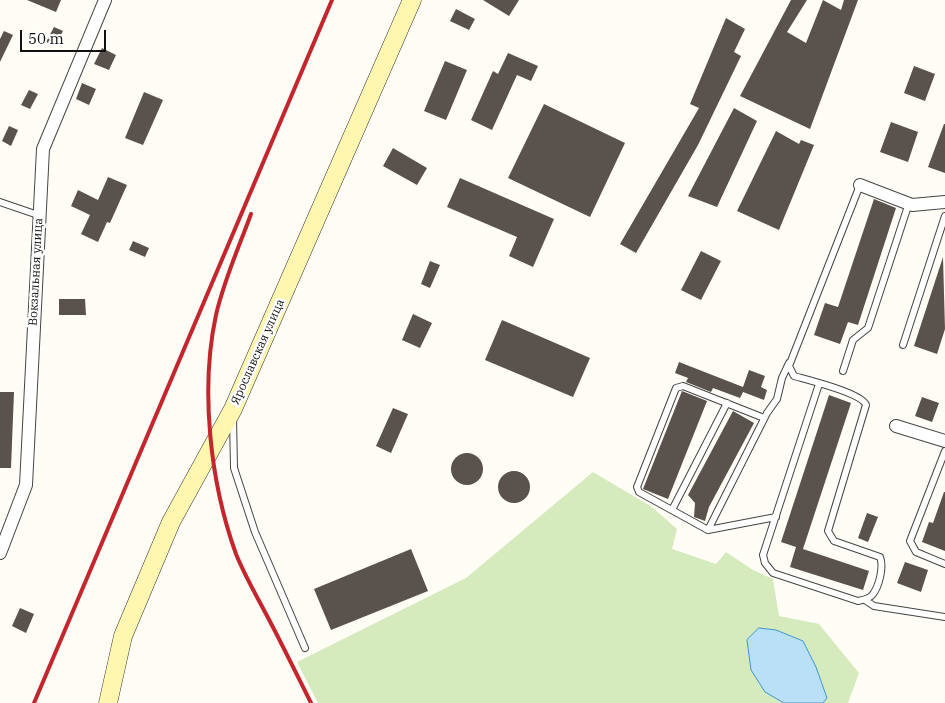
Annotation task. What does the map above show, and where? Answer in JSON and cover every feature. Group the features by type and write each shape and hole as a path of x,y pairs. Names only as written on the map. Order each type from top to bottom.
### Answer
{"main road":[{"name":"Ярославская улица","path":"108,703 123,636 167,530 233,409 412,0"}],"street":[{"name":"Вокзальная улица","path":"0,553 26,486 38,215 43,149 106,0"},
{"path":"860,186 909,203 945,202"},
{"path":"896,426 945,441"}],"lane":[{"path":"708,530 764,418 777,398 782,378 860,186"},
{"path":"0,202 38,215"},
{"path":"842,371 856,335 868,328 909,203"},
{"path":"903,345 945,216"},
{"path":"790,361 789,366 794,376 820,384 862,398 866,405 828,531 834,541 880,557 883,563 874,594 865,600 858,601 773,573 765,563 763,556 820,384"},
{"path":"764,418 683,386 676,388 637,487 640,492 708,530 776,517"},
{"path":"672,510 726,403"},
{"path":"233,409 234,468 255,532 305,648"},
{"path":"945,451 910,541 916,552 945,564"},
{"path":"865,600 874,606 945,617"}],"green space":[{"path":"593,472 652,507 677,529 672,549 716,564 726,552 753,570 773,579 779,616 819,624 859,673 848,703 318,703 297,662 466,578"}],"water":[{"path":"759,628 776,630 803,641 816,667 827,698 823,703 784,703 765,692 751,670 747,640"}],"building":[{"path":"27,0 61,0 56,12"},
{"path":"483,0 519,0 509,16"},
{"path":"791,0 807,0 787,32 806,43 823,0 841,10 844,0 858,0 810,129 740,96"},
{"path":"456,9 475,19 469,30 450,21"},
{"path":"726,18 745,29 734,52 741,56 698,145 636,253 620,244 699,108 690,104"},
{"path":"54,27 63,31 55,46 46,42"},
{"path":"4,31 13,35 0,62 0,39"},
{"path":"102,48 116,55 109,70 94,64"},
{"path":"508,53 538,66 531,81 517,75 492,130 471,120 493,71 498,74"},
{"path":"445,61 467,70 446,120 424,111"},
{"path":"914,66 935,74 925,101 904,93"},
{"path":"82,83 96,89 89,105 76,99"},
{"path":"29,90 38,94 30,109 21,105"},
{"path":"144,92 163,100 143,145 125,138"},
{"path":"544,104 625,143 590,217 508,178"},
{"path":"734,108 757,121 717,207 688,196"},
{"path":"891,122 918,132 908,162 880,152"},
{"path":"945,124 945,173 928,167"},
{"path":"9,126 18,130 11,146 2,141"},
{"path":"776,131 799,144 801,140 814,145 779,230 737,211"},
{"path":"393,148 427,168 417,185 383,166"},
{"path":"108,177 127,185 110,223 107,222 98,242 81,234 90,215 71,206 78,190 98,200"},
{"path":"460,178 554,219 533,267 509,256 517,237 447,207"},
{"path":"874,199 896,208 858,325 848,322 840,344 814,335 825,303 838,307"},
{"path":"133,241 149,248 145,257 129,250"},
{"path":"701,251 721,261 701,300 681,290"},
{"path":"943,257 945,329 937,354 914,346"},
{"path":"430,261 440,265 430,288 421,284"},
{"path":"59,299 85,299 86,315 59,315"},
{"path":"413,314 432,323 420,348 402,340"},
{"path":"502,320 590,358 573,397 485,360"},
{"path":"679,362 743,387 749,370 765,376 761,387 767,390 764,400 743,392 740,398 713,388 711,392 686,382 688,378 675,373"},
{"path":"682,391 707,401 668,499 643,489"},
{"path":"0,392 14,392 11,468 0,468"},
{"path":"829,395 851,403 803,549 869,571 863,590 790,567 796,547 781,542"},
{"path":"922,397 939,403 932,422 915,416"},
{"path":"393,408 408,414 391,453 376,446"},
{"path":"733,411 754,423 709,507 705,521 694,517 695,503 688,495"},
{"path":"467,453 479,457 483,469 479,481 467,485 455,481 451,469 455,457"},
{"path":"514,471 526,475 530,487 526,499 514,503 502,499 498,487 502,475"},
{"path":"944,492 945,551 922,542 929,522 933,523"},
{"path":"867,513 878,517 868,542 858,538"},
{"path":"411,549 428,591 331,630 314,589"},
{"path":"905,562 928,570 921,592 897,583"},
{"path":"20,608 34,614 26,633 12,626"}],"railway":[{"path":"34,703 332,0"},
{"path":"251,214 223,289 216,315 209,373 210,435 220,497 236,554 311,703"}]}
